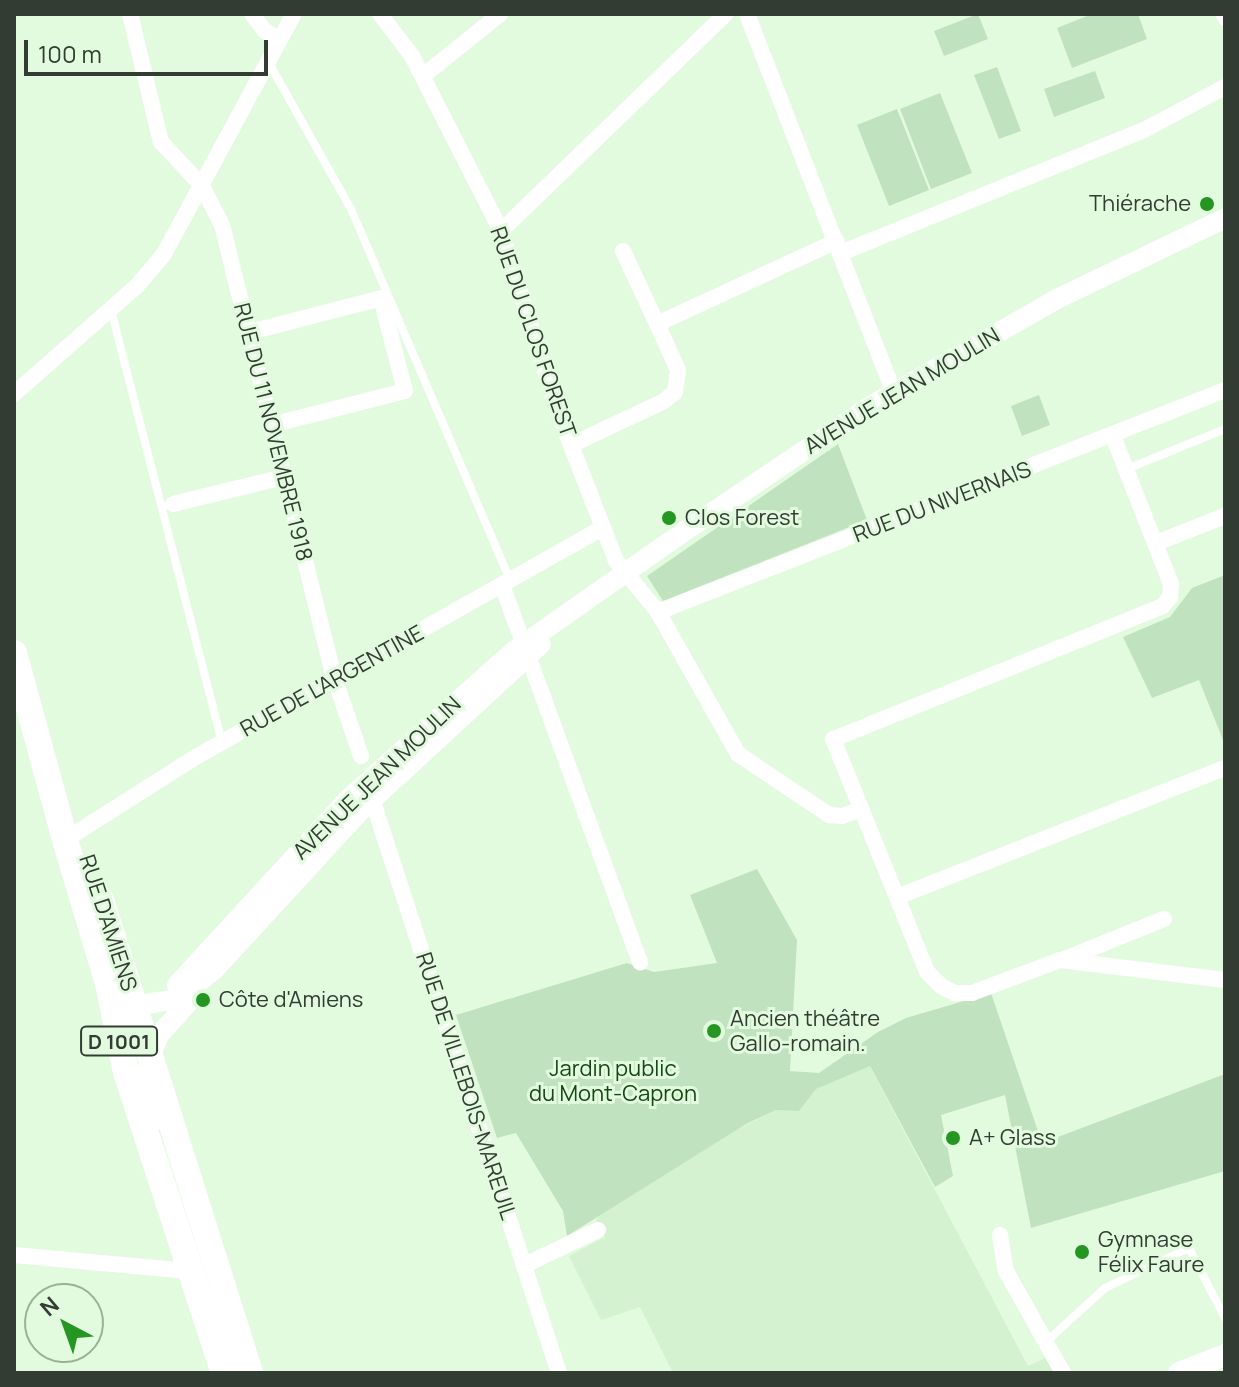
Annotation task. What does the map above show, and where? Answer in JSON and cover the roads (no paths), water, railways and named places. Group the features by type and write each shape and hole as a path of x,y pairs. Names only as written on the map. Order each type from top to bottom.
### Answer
{"main road":[{"name":"RUE D'AMIENS","path":"14,653 72,836 126,1072 224,1373"},
{"name":"RUE D'AMIENS","path":"72,836 141,1006 150,1055 250,1373"},
{"path":"1179,1373 1225,1355"}],"street":[{"name":"RUE DU 11 NOVEMBRE 1918","path":"130,14 161,142 202,186 222,225 335,681"},
{"path":"252,14 265,31 280,40"},
{"path":"14,394 111,310 164,254 294,14"},
{"name":"RUE DU CLOS FOREST","path":"380,14 423,76 501,231 571,445 616,561 658,612 717,723 745,761 829,815 842,816 861,809"},
{"path":"423,76 500,14"},
{"path":"501,231 726,14"},
{"path":"747,14 894,393"},
{"path":"657,324 839,247 1144,130 1225,87"},
{"name":"AVENUE JEAN MOULIN","path":"150,1055 214,970 372,799 526,650 597,593 802,451 894,393 1080,287 1225,218"},
{"path":"571,445 664,401 675,392 678,370 623,251"},
{"path":"250,332 381,298 405,391 272,425"},
{"name":"RUE DU NIVERNAIS","path":"658,612 1225,390"},
{"path":"1113,436 1171,584 1170,597 1155,612 833,739 930,978 955,993 983,991 1164,919"},
{"path":"173,504 284,477"},
{"path":"1156,543 1225,516"},
{"name":"RUE DE L'ARGENTINE","path":"72,836 222,742 603,528"},
{"path":"506,583 526,650 640,963"},
{"name":"AVENUE JEAN MOULIN","path":"177,985 346,801 488,672 526,650"},
{"path":"335,681 361,756"},
{"path":"897,897 1225,768"},
{"name":"RUE DE VILLEBOIS-MAREUIL","path":"372,799 559,1373"},
{"path":"1060,960 1225,980"},
{"name":"AVENUE JEAN MOULIN","path":"141,1006 164,1004 177,999 214,970"},
{"path":"118,1034 125,1017 141,1006"},
{"name":"RUE D'AMIENS","path":"150,1055 234,1373"},
{"path":"525,1265 598,1230"},
{"path":"1000,1235 1006,1271 1063,1373"},
{"path":"14,1255 189,1271"}],"lane":[{"path":"269,62 351,209 506,583"},
{"path":"111,310 222,742"},
{"path":"1127,469 1225,429"},
{"path":"1046,1342 1105,1288 1189,1248 1225,1318"}],"place":[{"name":"Thiérache","path":"1207,204"},
{"name":"Clos Forest","path":"669,518"},
{"name":"Côte d'Amiens","path":"203,1000"},
{"name":"Ancien théâtre Gallo-romain.","path":"714,1031"},
{"name":"A+ Glass","path":"953,1138"},
{"name":"Gymnase Félix Faure","path":"1082,1252"}],"park label":[{"name":"Jardin public du Mont-Capron","path":"613,1080"}]}
